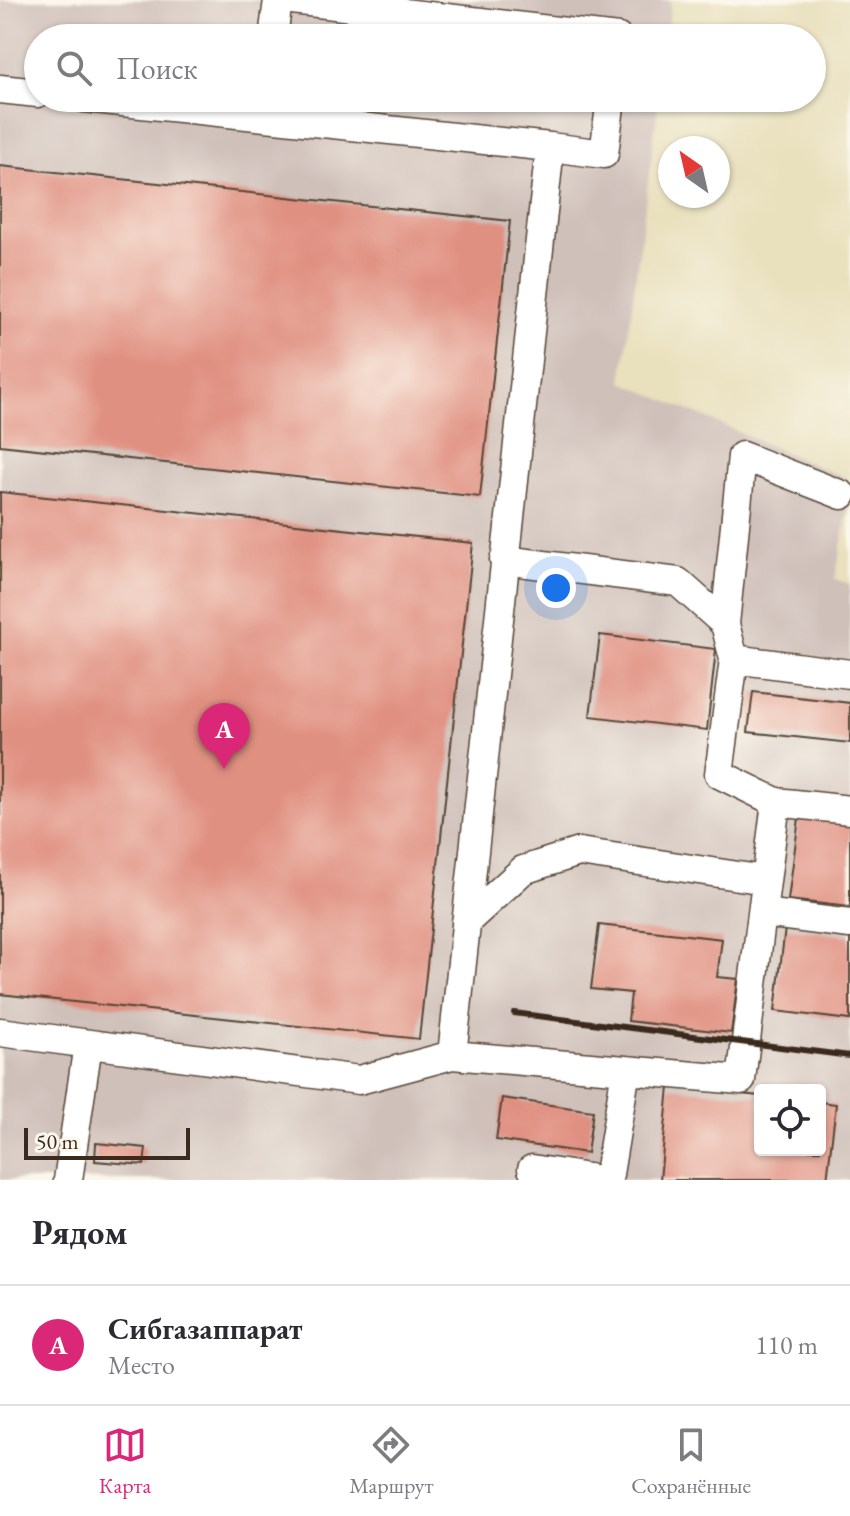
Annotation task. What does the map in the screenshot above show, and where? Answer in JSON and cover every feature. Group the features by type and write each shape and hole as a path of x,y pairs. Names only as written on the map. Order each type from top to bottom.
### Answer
{"lane":[{"path":"275,24 278,0"},
{"path":"292,0 498,24"},
{"path":"0,89 24,92"},
{"path":"301,112 604,154 609,112"},
{"path":"452,1055 550,147"},
{"path":"842,495 742,456 725,624 734,659 719,774 776,802 850,810"},
{"path":"504,560 678,582 725,624"},
{"path":"734,659 850,674"},
{"path":"0,1032 359,1080 452,1055 741,1080 776,802"},
{"path":"466,922 523,870 579,852 765,880"},
{"path":"763,913 850,924"},
{"path":"68,1180 88,1044"},
{"path":"608,1180 626,1070"},
{"path":"532,1169 601,1180"}],"shaded area":[{"path":"0,0 671,0 668,24 24,24 24,112 657,112 622,382 850,480 850,499 835,579 850,584 850,1180 0,1180"}],"building":[{"path":"0,166 510,221 480,497 0,445"},
{"path":"0,492 473,543 419,1039 0,994"},
{"path":"600,635 716,649 707,730 590,716"},
{"path":"753,692 850,703 850,743 748,732"},
{"path":"799,818 850,824 850,907 788,900"},
{"path":"599,925 722,939 717,977 738,979 731,1033 628,1021 631,993 591,989"},
{"path":"785,928 850,936 850,1020 775,1011"},
{"path":"669,1087 754,1095 754,1156 826,1156 826,1103 836,1104 827,1180 660,1180"},
{"path":"502,1098 593,1111 587,1153 496,1140"},
{"path":"96,1143 146,1148 144,1165 95,1161"}],"railway":[{"path":"514,1013 850,1056"}],"place":[{"name":"Сибгазаппарат","path":"224,769"}]}
